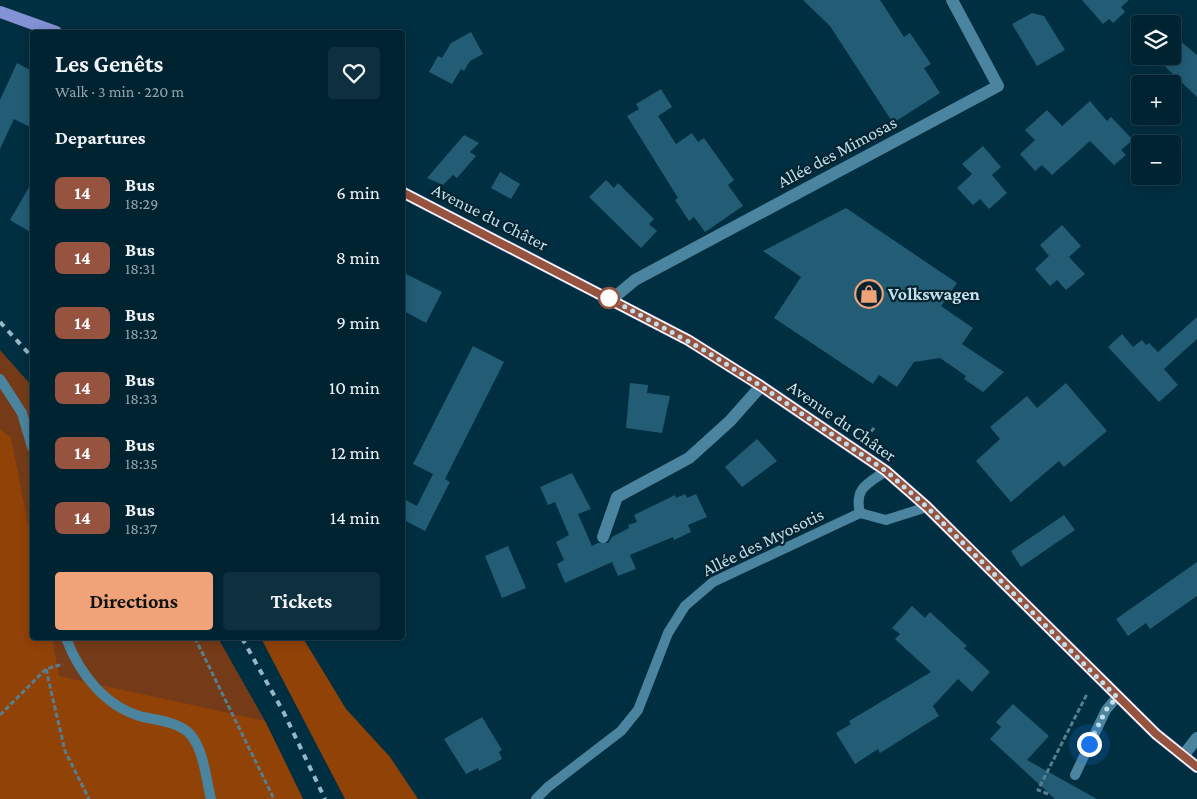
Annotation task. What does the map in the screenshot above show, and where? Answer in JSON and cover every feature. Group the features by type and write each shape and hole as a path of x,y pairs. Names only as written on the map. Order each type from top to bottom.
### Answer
{"main road":[{"path":"0,12 50,30"},
{"name":"Avenue du Châter","path":"405,194 688,340 761,386 886,471 927,507 1117,697 1197,767"}],"street":[{"name":"Allée des Mimosas","path":"611,300 635,280 998,86 952,0"},
{"path":"603,537 617,497 689,458 730,421 761,386"},
{"path":"1183,756 1197,738"}],"lane":[{"path":"0,379 22,413 30,440"},
{"path":"886,471 862,487 857,501 860,513 886,520 927,507"},
{"name":"Allée des Myosotis","path":"536,799 621,731 632,717 648,689 668,633 685,606 713,582 860,513"},
{"path":"67,640 76,661 87,679 118,706 141,716 168,722 190,733 201,756 211,799"},
{"path":"1075,775 1106,710 1117,697"}],"path":[{"path":"866,438 874,428"},
{"path":"197,640 274,799"},
{"path":"0,715 46,669 76,661"},
{"path":"46,669 65,752 89,799"},
{"path":"1048,794 1038,790 1087,694"}],"shaded area":[{"path":"0,350 30,384 30,640 219,640 265,721 303,799 0,772"},
{"path":"0,429 11,438 30,534 30,640 52,640 59,676 265,721 303,799 0,799"},
{"path":"262,640 304,640 346,709 390,757 418,799 345,799"}],"building":[{"path":"803,0 880,0 904,37 910,33 931,64 924,68 940,93 893,123 830,26"},
{"path":"1082,0 1129,0 1121,7 1125,12 1113,23 1109,19 1103,24"},
{"path":"1032,13 1044,16 1065,50 1037,66 1012,24"},
{"path":"471,32 483,54 470,61 464,71 461,69 452,84 429,72 438,56 442,58 451,43"},
{"path":"1181,42 1197,55 1197,97 1181,82 1181,75 1174,75 1163,65 1181,65"},
{"path":"17,63 30,70 30,127 14,119 0,149 0,100"},
{"path":"661,89 672,107 658,116 676,144 692,133 698,142 704,138 734,180 728,185 743,206 705,232 694,217 689,221 675,200 678,198 627,116 639,109 636,104"},
{"path":"1090,101 1107,121 1111,117 1131,138 1131,142 1121,150 1126,155 1114,165 1090,141 1052,175 1042,165 1035,171 1020,154 1035,140 1025,130 1047,110 1062,126"},
{"path":"464,135 479,143 470,152 476,156 457,178 453,175 443,185 427,178"},
{"path":"983,146 1001,167 992,175 1007,193 989,209 980,199 973,205 957,188 972,174 962,164"},
{"path":"500,172 520,184 511,199 491,188"},
{"path":"606,180 614,188 618,183 654,219 649,224 657,231 641,248 589,197"},
{"path":"30,185 30,232 10,220"},
{"name":"Volkswagen","path":"846,208 957,283 941,306 973,328 962,344 1004,372 983,392 964,379 966,376 940,358 914,362 897,387 879,375 873,384 774,318 801,277 763,251"},
{"path":"1062,225 1081,246 1069,257 1085,274 1066,290 1057,280 1050,286 1035,269 1049,256 1040,245"},
{"path":"405,274 442,292 426,323 405,312"},
{"path":"1197,317 1197,339 1164,369 1178,385 1159,402 1108,347 1122,334 1133,347 1142,340 1146,345 1149,343 1158,352"},
{"path":"473,346 504,362 445,479 450,482 425,531 405,521 405,500 417,506 433,474 413,464"},
{"path":"630,383 648,385 647,393 670,396 662,433 626,428"},
{"path":"1066,383 1107,431 1064,467 1059,461 1011,502 976,461 1000,439 990,427 1027,396 1037,408"},
{"path":"757,439 777,461 742,487 725,467"},
{"path":"572,473 591,509 578,514 592,546 598,543 608,543 612,537 629,528 628,525 637,522 634,515 675,495 676,498 685,494 687,498 696,494 707,517 688,525 691,532 674,540 673,537 630,555 636,569 618,576 612,562 565,583 557,564 564,560 556,542 569,535 555,502 548,505 540,487"},
{"path":"1064,515 1075,530 1021,567 1011,551"},
{"path":"508,546 526,588 502,598 485,556"},
{"path":"1197,562 1197,596 1150,629 1146,623 1128,636 1116,619"},
{"path":"912,606 925,618 930,612 967,646 964,648 990,672 972,692 958,679 933,706 939,716 880,753 878,749 855,764 836,733 851,724 849,721 931,672 895,639 900,634 892,628"},
{"path":"1013,704 1049,736 1027,760 1097,799 1055,799 990,739 1001,727 996,722"},
{"path":"482,717 502,750 499,752 502,759 479,771 478,768 466,774 444,739"}],"railway":[{"path":"0,322 30,355"},
{"path":"243,640 284,713 325,799"}],"bus line":[{"name":"14","path":"405,193 688,340 761,386 886,471 927,507 1156,734 1197,767"}],"place":[{"name":"Volkswagen","path":"869,294"}],"route":[{"path":"609,298 688,340 761,386 886,471 927,507 1117,697 1106,710 1089,744"}]}
